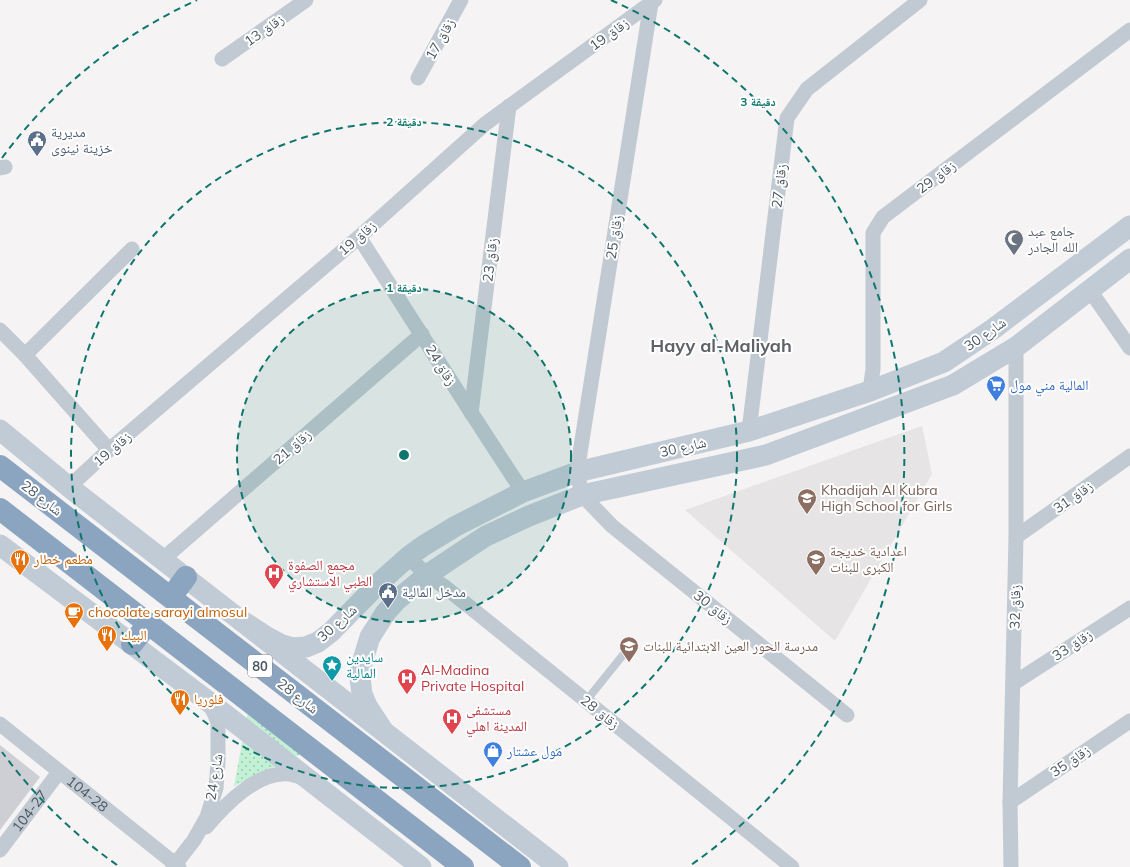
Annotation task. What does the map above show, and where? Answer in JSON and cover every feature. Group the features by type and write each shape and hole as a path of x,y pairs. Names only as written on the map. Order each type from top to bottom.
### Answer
{"highway":[{"name":"شارع 28","path":"0,466 520,867"},
{"name":"80","path":"0,510 464,867"},
{"path":"171,597 186,577"},
{"path":"132,644 148,624"}],"main road":[{"name":"شارع 30","path":"244,622 267,637 282,645 292,648 306,647 318,642 331,632 381,581 408,557 456,526 523,492 577,472 749,431 870,391 944,362 993,329 1130,226"},
{"name":"شارع 30","path":"382,729 367,706 362,694 360,678 366,647 376,625 386,612 412,586 486,536 582,495 766,455 953,385 1016,347 1130,259"},
{"path":"0,430 69,487 558,867"},
{"path":"0,545 209,702 421,867"}],"street":[{"name":"زقاق 13","path":"222,59 306,0"},
{"name":"زقاق 17","path":"418,78 461,0"},
{"name":"زقاق 27","path":"749,431 787,118 807,89 920,0"},
{"name":"زقاق 19","path":"69,487 109,450 358,237 485,124 653,1"},
{"name":"زقاق 25","path":"577,472 653,1"},
{"name":"زقاق 29","path":"870,391 873,369 873,233 883,217 1130,30"},
{"name":"زقاق 23","path":"471,413 509,106"},
{"name":"زقاق 24","path":"358,237 523,492"},
{"path":"25,355 132,249"},
{"path":"1089,290 1130,348"},
{"path":"0,330 25,355 109,450"},
{"name":"زقاق 21","path":"162,559 422,334"},
{"name":"زقاق 32","path":"1011,867 1010,802 1014,683 1016,537 1016,347"},
{"name":"زقاق 31","path":"1016,537 1130,456"},
{"path":"577,472 582,495"},
{"name":"زقاق 30","path":"582,495 612,526 847,715"},
{"name":"زقاق 28","path":"408,557 427,575 792,867"},
{"name":"زقاق 33","path":"1014,683 1130,608"},
{"name":"شارع 24","path":"175,866 194,840 207,817 216,788 219,739 218,722 209,702"},
{"name":"زقاق 35","path":"1010,802 1130,721"},
{"name":"104-28","path":"0,724 175,866"},
{"name":"104-27","path":"0,850 59,772"},
{"path":"194,840 234,798 255,783 274,776 289,774 306,779"}],"lane":[{"path":"586,701 623,655"}],"shaded area":[{"name":"اعدادية خديجة الكبرى للبنات","path":"922,426 932,474 835,641 685,510"}],"green space":[{"path":"248,711 303,753 234,786"}],"building":[{"path":"0,745 40,777 0,830"}],"place":[{"name":"مديرية خزينة نينوى","path":"37,157"},
{"name":"جامع عبد الله الجادر","path":"1014,256"},
{"name":"المالية مني مول","path":"996,402"},
{"name":"Khadijah Al Kubra High School for Girls","path":"807,515"},
{"name":"مطعم خطار","path":"20,576"},
{"name":"اعدادية خديجة الكبرى للبنات","path":"816,576"},
{"name":"مجمع الصفوة الطبي الاستشاري","path":"274,590"},
{"name":"مدخل المالية","path":"388,609"},
{"name":"chocolate sarayi almosul","path":"74,629"},
{"name":"البيك","path":"107,652"},
{"name":"مدرسة الحور العين الابتدائية للبنات","path":"629,663"},
{"name":"سايدين المالية","path":"332,682"},
{"name":"Al-Madina Private Hospital","path":"407,695"},
{"name":"فلوريا","path":"180,716"},
{"name":"مستشفى المدينة اهلي","path":"452,735"},
{"name":"مول عشتار","path":"493,768"}],"district":[{"name":"Hayy al-Maliyah","path":"721,345"}]}
